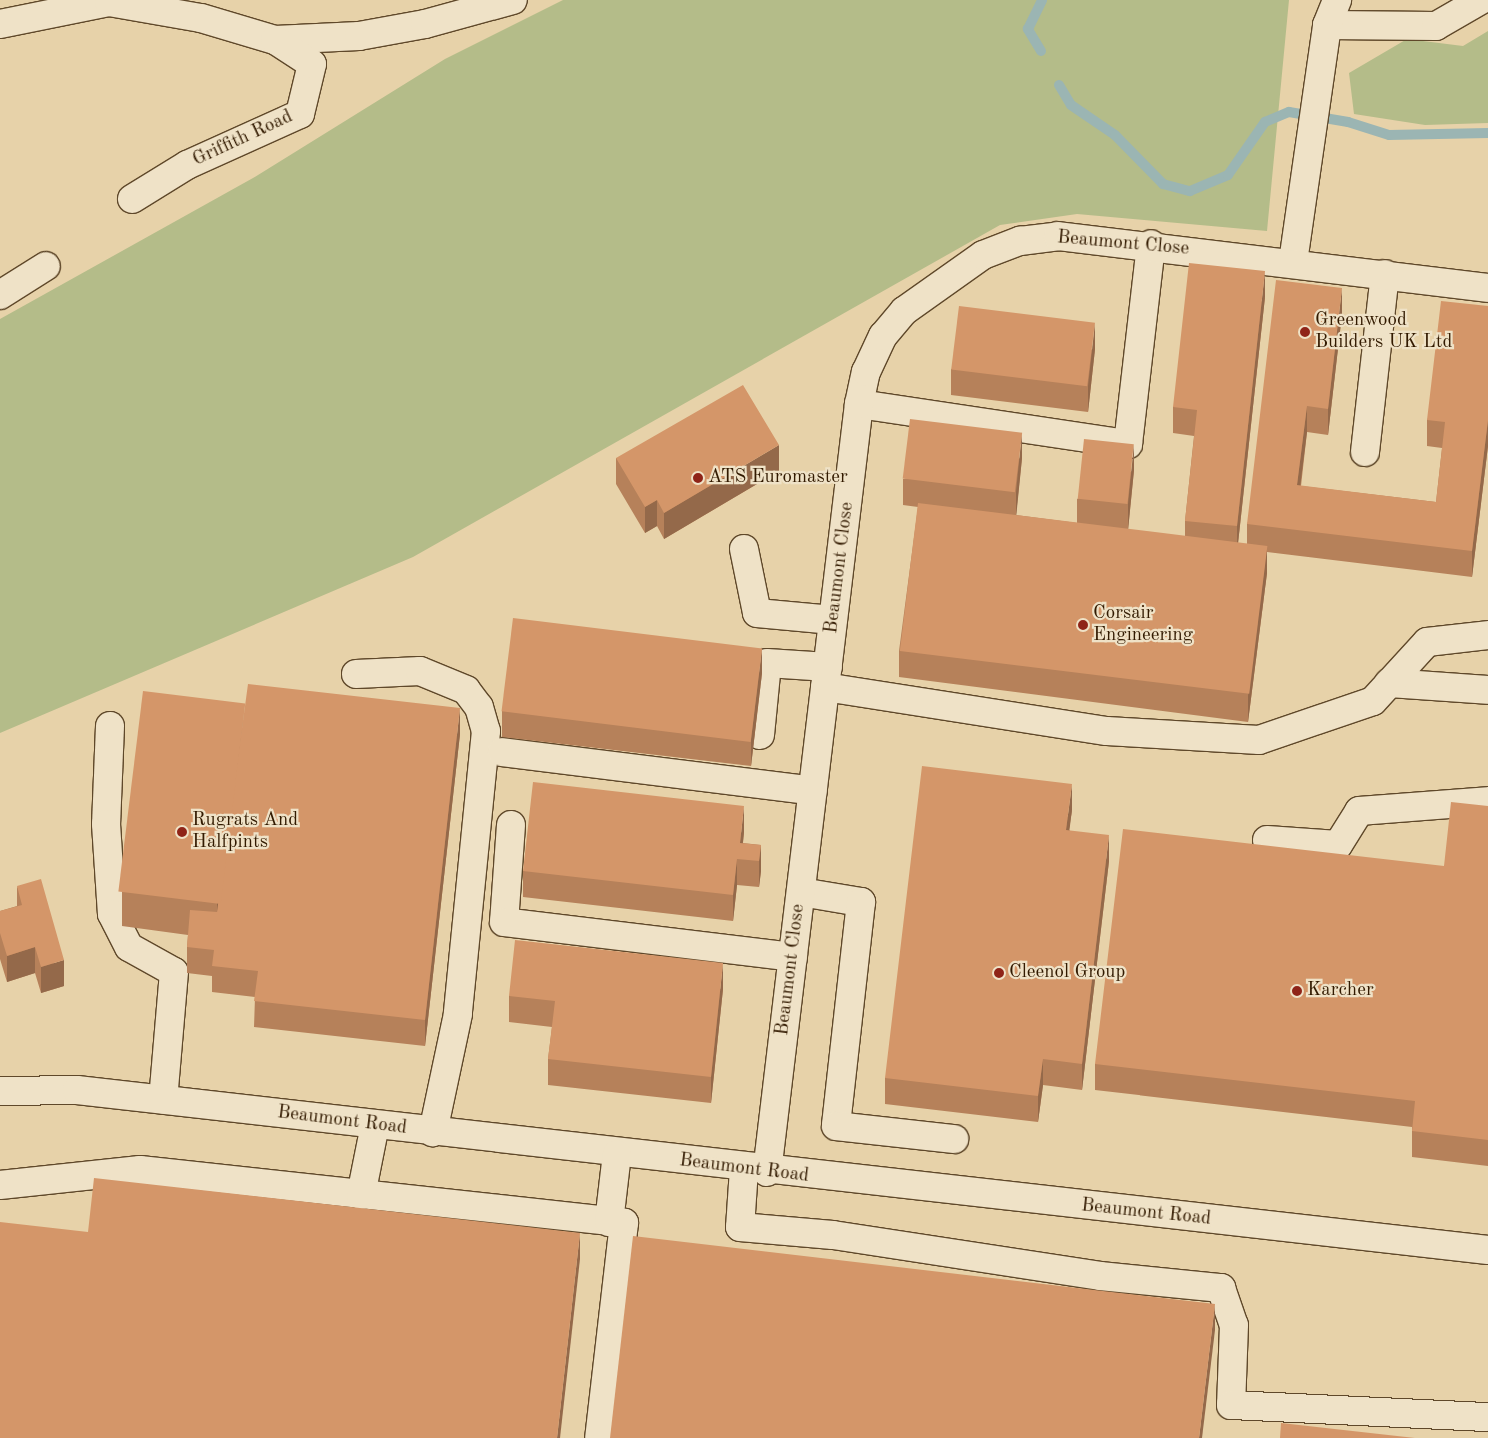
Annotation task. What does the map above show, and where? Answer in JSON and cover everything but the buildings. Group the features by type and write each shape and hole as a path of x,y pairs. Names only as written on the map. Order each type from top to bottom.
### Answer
{"street":[{"name":"Griffith Road","path":"275,40 359,36 425,24 513,0"},
{"path":"1293,262 1327,26 1337,0"},
{"path":"1327,26 1436,26 1481,0"},
{"name":"Griffith Road","path":"0,24 108,2 196,9 275,40 312,64 300,114 187,165 132,199"},
{"name":"Beaumont Close","path":"1488,288 1151,244 1058,236 1020,241 983,255 904,311 883,336 866,372 859,404 793,957 755,1170 740,1227 834,1235 1100,1276 1221,1288 1234,1326 1231,1405 1488,1417"},
{"path":"859,404 1128,444 1151,244"},
{"path":"0,295 46,266"},
{"path":"1365,452 1385,274"},
{"path":"744,549 757,613 834,620"},
{"path":"760,735 767,663 826,677 1106,730 1259,740 1373,701 1427,642 1488,635"},
{"path":"356,674 420,671 466,690 479,707 486,731 458,1014 432,1132"},
{"path":"1389,683 1488,690"},
{"path":"110,726 106,824 112,914 129,947 174,972 163,1100"},
{"path":"502,752 813,790"},
{"path":"1267,840 1338,845 1359,812 1488,801"},
{"path":"510,825 504,922 793,957"},
{"path":"801,892 861,902 836,1126 954,1139"},
{"name":"Beaumont Road","path":"0,1091 77,1090 755,1170 1488,1250"},
{"path":"361,1195 375,1126"},
{"path":"608,1222 617,1154"},
{"path":"0,1185 140,1170 624,1223 599,1438"}],"green space":[{"path":"563,0 1289,0 1267,231 1077,214 1000,225 413,557 0,733 0,319 253,178 445,59"},
{"path":"1488,31 1488,123 1425,125 1354,114 1349,73 1407,39 1463,46"}],"waterway":[{"path":"1041,51 1028,29 1042,0"},
{"path":"1059,85 1071,105 1115,135 1163,184 1190,191 1228,175 1265,122 1289,112 1348,122 1389,135 1488,133"}],"place":[{"name":"Greenwood Builders UK Ltd","path":"1305,332"},
{"name":"ATS Euromaster","path":"698,478"},
{"name":"Corsair Engineering","path":"1083,625"},
{"name":"Rugrats And Halfpints","path":"182,832"},
{"name":"Cleenol Group","path":"999,973"},
{"name":"Karcher","path":"1297,991"}]}
